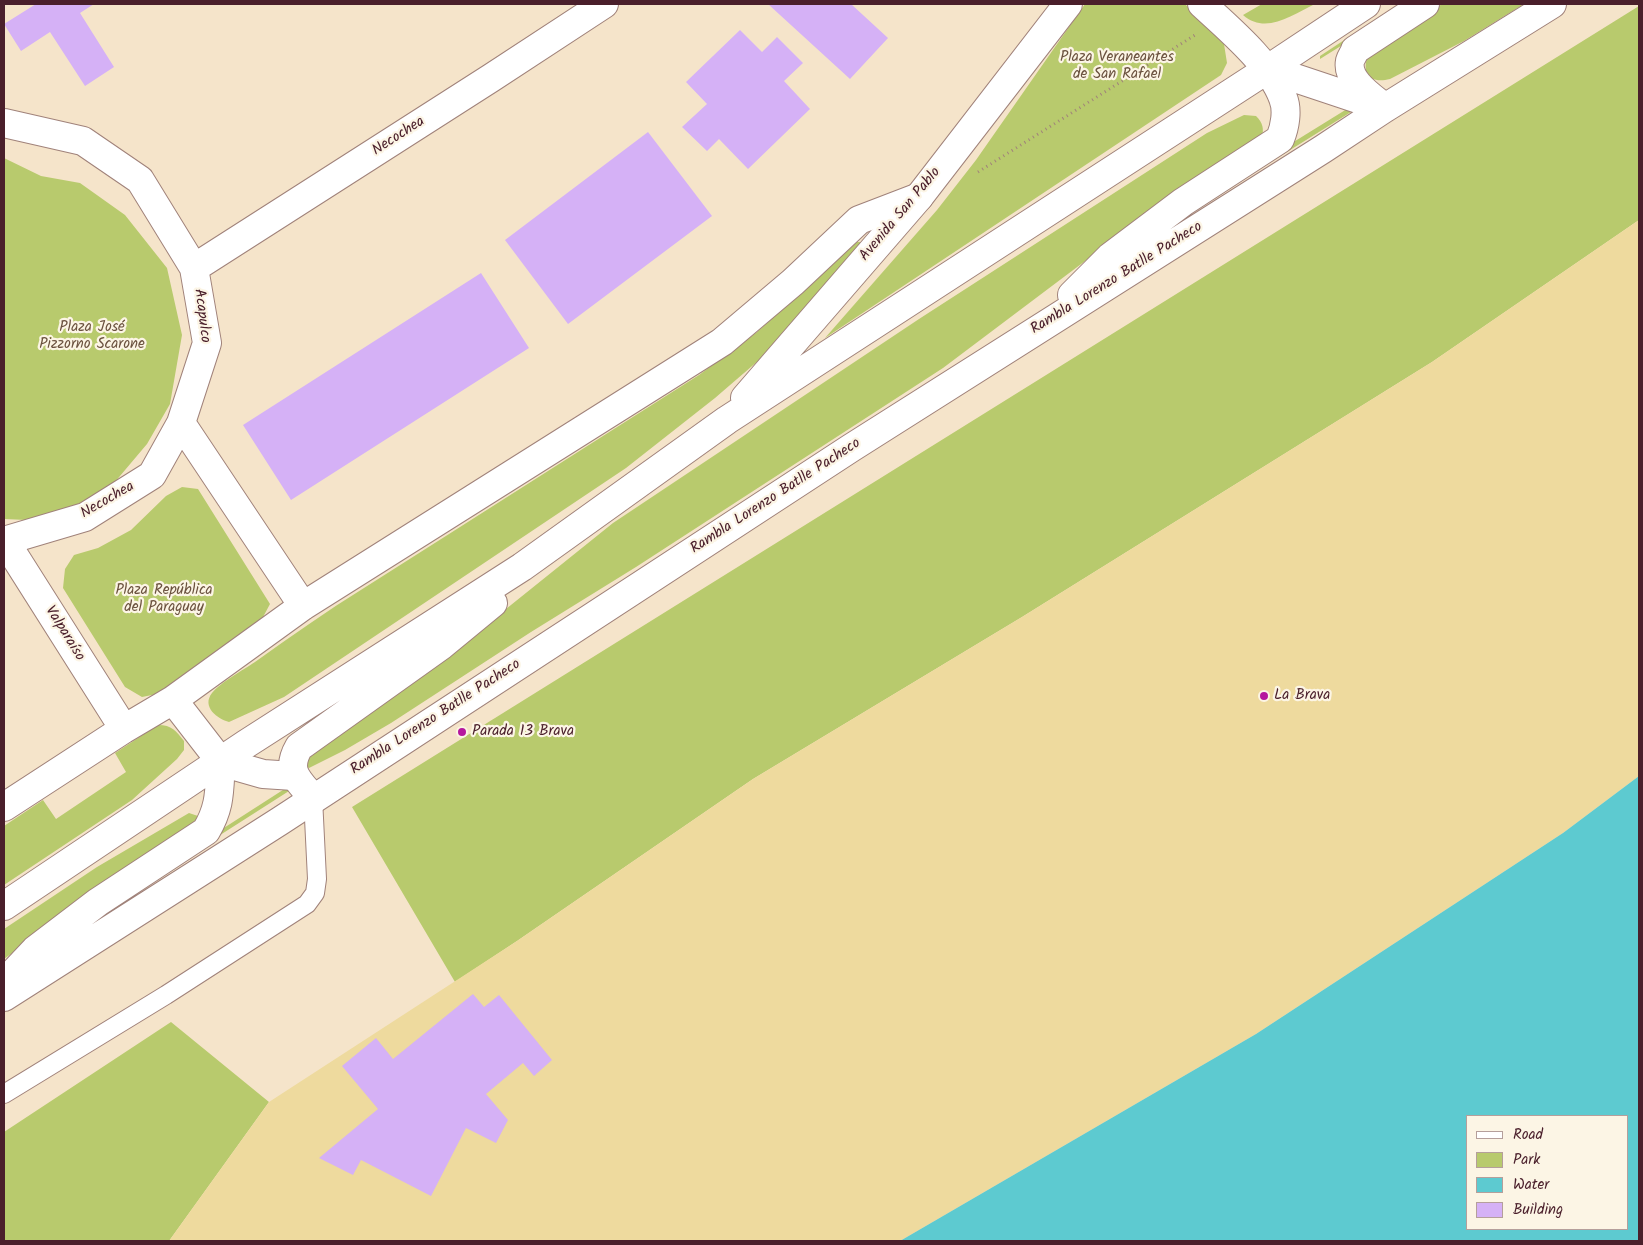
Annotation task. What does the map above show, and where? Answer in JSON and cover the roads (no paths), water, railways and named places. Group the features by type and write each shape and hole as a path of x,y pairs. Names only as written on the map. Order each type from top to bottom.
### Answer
{"main road":[{"name":"Necochea","path":"194,268 604,4"},
{"name":"Avenida San Pablo","path":"727,420 918,196 1068,4"},
{"path":"4,906 255,738 522,567 727,420 1366,4"},
{"path":"1385,108 1356,82 1350,69 1350,60 1355,50 1425,4"},
{"name":"Rambla Lorenzo Batlle Pacheco","path":"4,997 280,821 851,448 1552,4"},
{"path":"1034,332 1110,257 1183,202 1280,139 1286,126 1284,99 1268,69 1211,12"},
{"path":"1268,69 1385,108"},
{"name":"Acapulco","path":"4,123 83,141 140,180 194,268 207,343 181,423"},
{"path":"4,807 124,728 173,700 303,606 722,342 793,282 859,220 918,196"},
{"name":"Necochea","path":"4,541 84,517 152,475 181,423"},
{"path":"181,423 303,606"},
{"name":"Valparaíso","path":"4,541 124,728"},
{"path":"313,798 294,776 293,760 299,747 442,645 493,603 522,567"},
{"path":"173,700 221,762 264,774 294,776"},
{"path":"4,983 35,950 98,902 206,831 214,816 218,801 221,762"}],"lane":[{"path":"4,1094 307,904 315,892 317,879 313,798"}],"water":[{"path":"1639,776 1639,1241 900,1241 1256,1034 1563,833"}],"place":[{"name":"La Brava","path":"1264,696"},
{"name":"Parada 13 Brava","path":"462,732"}],"park label":[{"name":"Plaza Veraneantes de San Rafael","path":"1117,66"},
{"name":"Plaza José Pizzorno Scarone","path":"92,336"},
{"name":"Plaza República del Paraguay","path":"164,600"}]}
